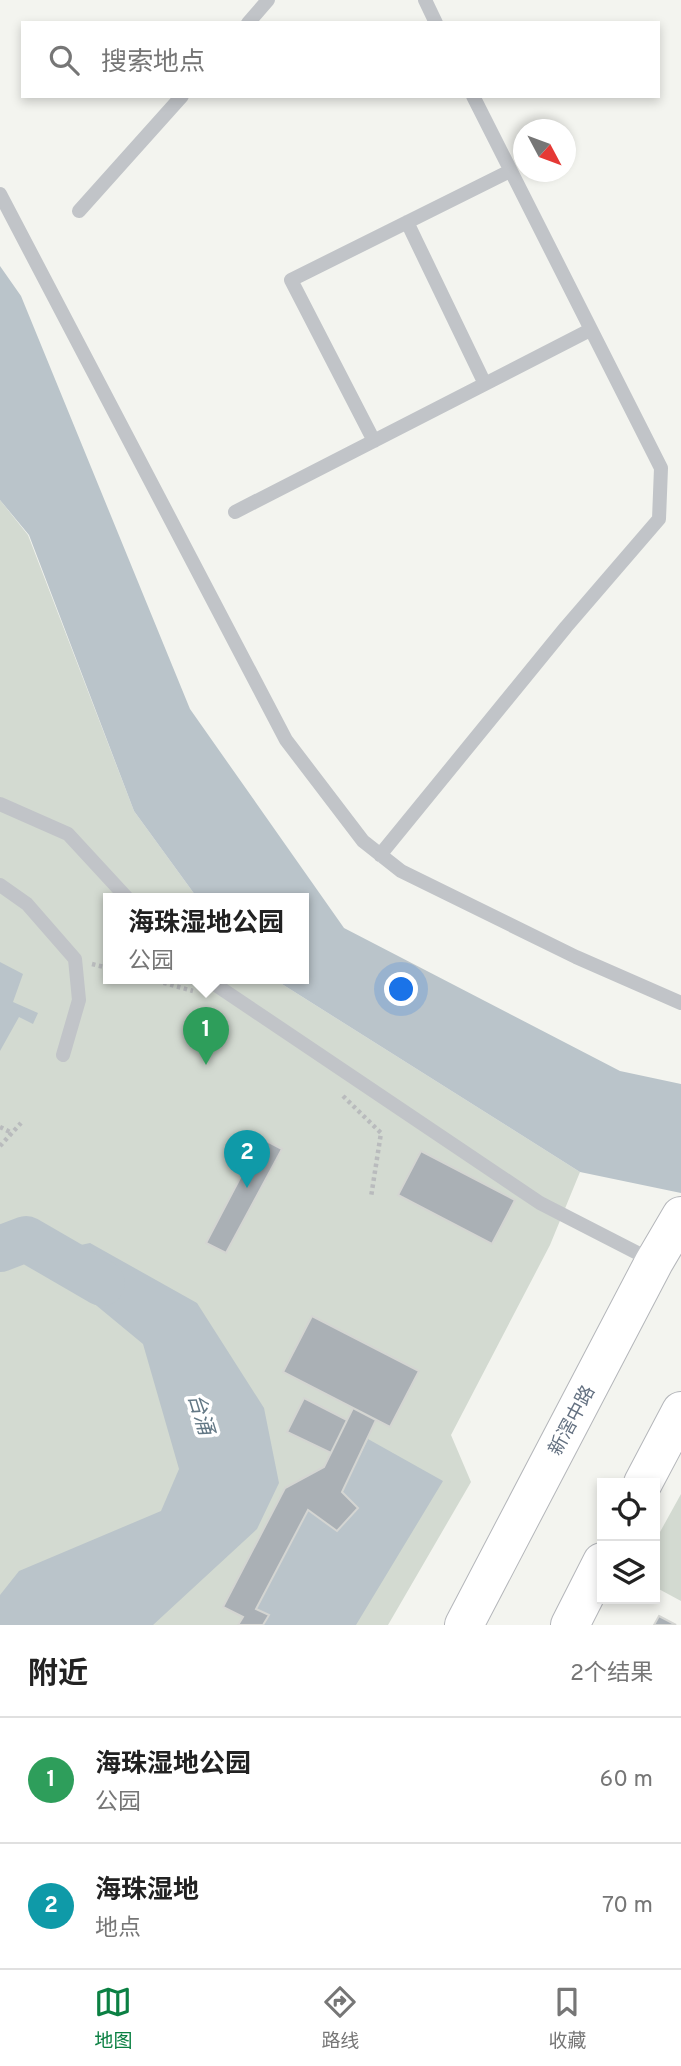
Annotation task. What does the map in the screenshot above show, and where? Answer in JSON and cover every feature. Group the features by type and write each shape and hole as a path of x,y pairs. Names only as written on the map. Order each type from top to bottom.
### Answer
{"highway":[{"name":"新滘中路","path":"464,1625 680,1217"},
{"path":"646,1478 681,1411"},
{"path":"570,1625 597,1572"}],"lane":[{"path":"250,21 268,0"},
{"path":"425,0 435,21"},
{"path":"79,211 180,98"},
{"path":"380,855 566,626 659,519 661,468 474,98"},
{"path":"374,441 291,280 510,171"},
{"path":"0,194 286,740 363,841 401,871 563,951 681,1003"},
{"path":"407,222 485,384"},
{"path":"235,512 590,330"},
{"path":"0,804 68,834 122,893"},
{"path":"0,885 27,904 75,959 79,1000 63,1055"},
{"path":"214,984 540,1203 654,1262"}],"path":[{"path":"169,984 196,991"},
{"path":"341,1094 381,1133 371,1197"},
{"path":"0,1146 21,1123"},
{"path":"0,1127 12,1133"}],"shaded area":[{"path":"0,500 28,535 134,811 194,893 103,893 103,984 282,984 580,1172 550,1245 451,1435 471,1482 388,1625 0,1625"},
{"path":"681,1494 681,1601 660,1590 660,1532"}],"water":[{"path":"0,266 21,296 190,709 344,928 620,1071 681,1084 681,1193 580,1172 282,984 309,984 309,893 194,893 134,811 29,535 0,500"},
{"path":"0,962 23,974 13,1002 38,1013 33,1024 19,1017 0,1051"},
{"path":"90,1243 197,1303 264,1408 279,1483 257,1529 153,1625 0,1625 0,1595 19,1571 161,1511 179,1469 143,1344 68,1282 48,1252"},
{"path":"368,1439 443,1481 356,1625 248,1625 251,1606 300,1504 345,1486"}],"building":[{"path":"261,1138 282,1149 226,1253 206,1243"},
{"path":"421,1151 515,1200 492,1244 398,1195"},
{"path":"312,1316 419,1371 390,1427 283,1372"},
{"path":"304,1398 347,1420 331,1453 287,1432"},
{"path":"353,1408 376,1420 342,1492 358,1508 337,1531 308,1510 256,1609 269,1615 263,1625 238,1625 243,1617 223,1607 285,1488 324,1467"},
{"path":"659,1616 676,1625 654,1625"}],"waterway":[{"name":"台涌","path":"0,1249 26,1239 102,1283"}],"place":[{"name":"海珠湿地公园","path":"206,1065"},
{"name":"海珠湿地","path":"247,1188"}]}
